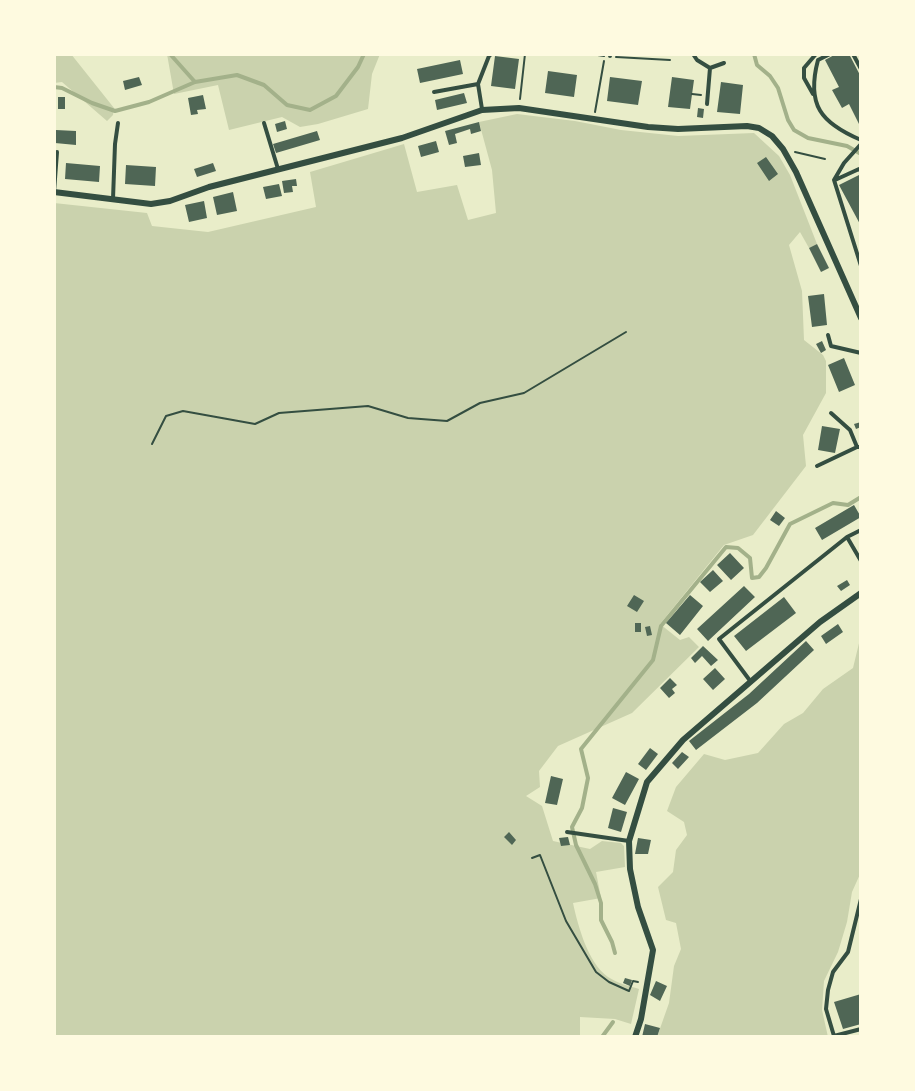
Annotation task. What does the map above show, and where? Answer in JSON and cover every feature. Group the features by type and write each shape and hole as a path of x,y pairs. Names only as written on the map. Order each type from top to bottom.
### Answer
{"street":[{"path":"54,192 151,204 170,201 209,187 402,138 482,110 519,108 648,127 678,129 747,126 759,128 772,136 783,149 796,172 861,318"},
{"path":"635,1037 641,1019 653,950 638,907 630,869 629,841 647,782 684,740 820,622 861,593"}],"lane":[{"path":"482,110 478,84 491,54"},
{"path":"693,54 697,60 710,68"},
{"path":"816,54 804,68 804,78 829,123 861,142 834,180 861,266"},
{"path":"814,95 814,76 818,60 830,54"},
{"path":"853,54 861,69"},
{"path":"710,68 724,63"},
{"path":"707,104 710,68"},
{"path":"434,92 478,84"},
{"path":"113,199 118,123"},
{"path":"264,123 278,170"},
{"path":"54,192 57,152"},
{"path":"834,180 859,169 861,171"},
{"path":"828,335 831,346 861,353"},
{"path":"817,466 859,447 850,429 831,413"},
{"path":"751,682 719,639 848,537 861,530"},
{"path":"848,537 861,561"},
{"path":"567,832 629,841"},
{"path":"861,899 848,952 833,972 826,1009 834,1037 861,1029"}],"path":[{"path":"519,108 525,54"},
{"path":"591,54 670,60"},
{"path":"596,111 608,55"},
{"path":"783,149 825,159"},
{"path":"152,444 166,417 183,411 255,424 279,413 368,406 408,418 447,421 480,403 524,393 626,332"},
{"path":"532,858 540,855 566,921 596,972 609,982 629,991 633,981 648,984"}],"green space":[{"path":"54,54 71,54 114,108 113,115 107,121 62,82 54,83"},
{"path":"167,54 380,54 372,74 368,109 300,127 282,117 229,130 218,85 174,94"},
{"path":"517,114 678,136 754,133 779,156 790,175 817,244 809,248 800,232 789,245 802,291 804,340 823,355 826,361 826,393 803,435 806,466 753,535 724,545 660,624 680,640 689,637 699,647 632,713 558,746 539,771 540,787 526,796 542,806 553,841 590,849 602,841 621,843 624,846 625,867 596,872 601,898 573,903 589,953 601,971 612,979 639,989 631,1024 615,1019 580,1017 580,1037 54,1037 54,203 147,213 152,226 208,232 316,207 310,172 404,144 417,192 457,185 468,220 496,213 492,170 479,122"},
{"path":"861,635 861,872 852,892 847,922 838,952 824,981 822,1010 828,1037 657,1037 669,1003 674,966 681,949 676,923 666,920 658,887 673,872 676,850 687,835 684,822 667,811 676,787 704,754 725,760 758,753 784,724 803,713 823,689 853,668"}],"building":[{"path":"836,54 849,54 861,77 861,128 849,104 842,108 832,90 839,87 825,60"},
{"path":"495,56 519,59 515,89 491,86"},
{"path":"460,60 463,74 420,83 417,69"},
{"path":"548,71 577,75 574,97 545,93"},
{"path":"139,77 142,85 125,90 123,81"},
{"path":"610,77 642,81 638,105 607,101"},
{"path":"672,77 694,80 690,109 668,107"},
{"path":"721,82 743,85 740,114 717,112"},
{"path":"464,93 467,103 437,110 435,100"},
{"path":"203,95 206,109 197,110 198,114 191,115 188,98"},
{"path":"58,97 65,97 65,109 58,109"},
{"path":"698,108 704,109 703,118 697,117"},
{"path":"285,121 287,129 277,132 275,124"},
{"path":"479,122 481,131 471,134 470,129 455,134 457,143 449,145 445,131"},
{"path":"56,130 76,131 76,145 55,143"},
{"path":"317,131 320,140 276,153 273,144"},
{"path":"436,141 439,152 421,157 418,146"},
{"path":"479,153 481,165 465,167 463,156"},
{"path":"766,157 778,174 769,181 757,163"},
{"path":"66,163 100,166 99,182 65,179"},
{"path":"213,163 216,171 197,177 194,169"},
{"path":"126,165 156,167 155,186 125,184"},
{"path":"861,174 861,226 839,185"},
{"path":"296,179 297,186 292,186 293,192 284,193 282,181"},
{"path":"279,184 282,196 266,199 263,187"},
{"path":"233,192 237,211 217,215 213,197"},
{"path":"204,201 207,218 189,222 185,205"},
{"path":"817,244 829,268 821,272 809,248"},
{"path":"824,294 827,325 812,327 808,296"},
{"path":"822,341 826,350 821,353 816,344"},
{"path":"844,358 855,385 839,392 828,365"},
{"path":"861,422 861,427 856,429 854,424"},
{"path":"822,426 840,429 835,453 818,450"},
{"path":"854,505 861,517 822,540 815,528"},
{"path":"776,511 785,518 779,526 770,520"},
{"path":"730,553 744,568 731,580 717,565"},
{"path":"713,570 723,581 710,592 700,582"},
{"path":"847,580 850,585 841,591 837,586"},
{"path":"744,586 755,597 708,641 697,629"},
{"path":"634,595 644,601 637,612 627,606"},
{"path":"690,595 703,606 680,635 666,623"},
{"path":"784,597 796,613 746,651 734,636"},
{"path":"635,623 641,623 641,632 635,632"},
{"path":"838,624 843,632 826,644 821,636"},
{"path":"650,626 652,635 647,636 645,627"},
{"path":"806,641 814,650 757,703 696,750 689,741 749,694"},
{"path":"703,646 718,660 711,666 702,656 695,663 691,658"},
{"path":"715,668 725,679 713,690 703,679"},
{"path":"670,678 677,685 672,689 675,693 669,698 660,688"},
{"path":"650,748 658,754 646,770 638,764"},
{"path":"682,752 689,757 678,769 672,763"},
{"path":"626,772 639,779 625,805 612,798"},
{"path":"551,776 563,779 557,805 545,803"},
{"path":"613,808 627,812 621,832 608,828"},
{"path":"509,832 516,840 512,845 504,837"},
{"path":"568,837 570,845 561,846 559,838"},
{"path":"638,838 651,840 648,854 635,854"},
{"path":"625,978 632,980 630,986 623,983"},
{"path":"656,981 667,986 660,1001 650,995"},
{"path":"861,994 861,1024 843,1029 834,1002"},
{"path":"645,1024 660,1028 657,1037 642,1037"}],"waterway":[{"path":"170,54 195,82"},
{"path":"54,87 62,88 92,103 115,111 149,102 195,82 237,75 264,85 287,105 310,110 336,96 358,67 364,54"},
{"path":"754,54 757,65 770,76 778,88 788,120 794,130 808,138 847,146 861,154"},
{"path":"615,953 601,920 601,903 595,884 576,845 572,827 582,808 588,778 581,749 653,660 661,626 726,547 738,548 750,558 752,578 759,577 790,524 833,503 848,505 861,497"},
{"path":"602,1037 613,1022"}]}
